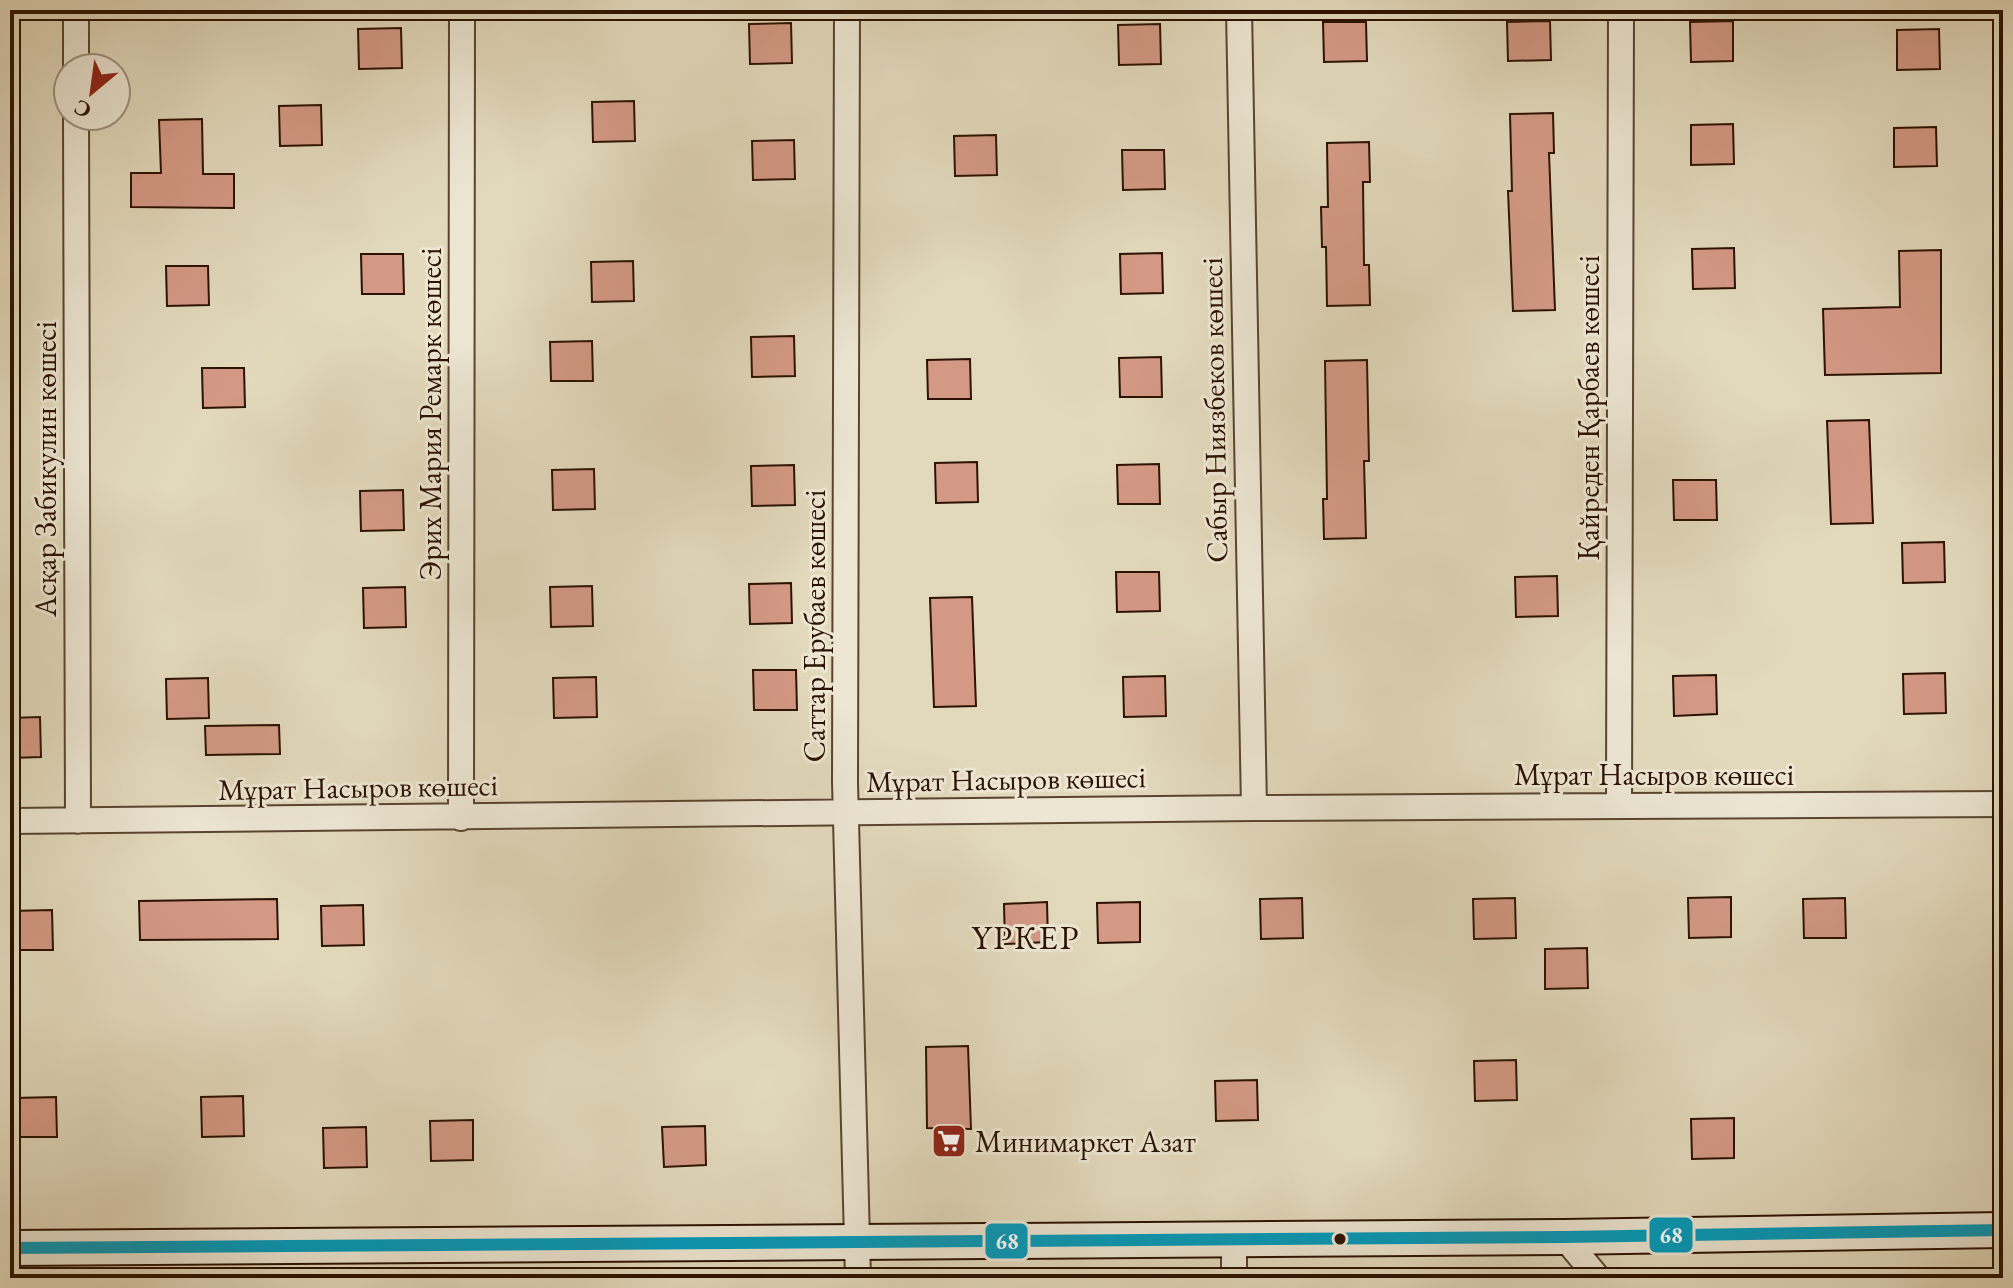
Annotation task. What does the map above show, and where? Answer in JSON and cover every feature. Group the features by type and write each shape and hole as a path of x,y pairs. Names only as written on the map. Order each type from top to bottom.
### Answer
{"street":[{"path":"76,10 76,52"},
{"name":"Эрих Мария Ремарк көшесі","path":"461,818 462,10"},
{"name":"Саттар Ерубаев көшесі","path":"847,10 846,814 858,1278"},
{"name":"Сабыр Ниязбеков көшесі","path":"1239,10 1254,808"},
{"name":"Қайреден Қарбаев көшесі","path":"1619,806 1621,10"},
{"name":"Асқар Забикулин көшесі","path":"76,132 78,821"},
{"name":"Мұрат Насыров көшесі","path":"10,821 2003,804"},
{"path":"10,1248 1564,1237 2003,1230"},
{"path":"1564,1237 1598,1278"},
{"path":"1234,1239 1234,1278"}],"building":[{"path":"1550,21 1551,60 1508,61 1507,22"},
{"path":"1733,21 1733,61 1691,62 1690,22"},
{"path":"1323,22 1366,22 1367,61 1324,62"},
{"path":"791,23 792,63 750,64 749,24"},
{"path":"1160,24 1161,64 1119,65 1118,25"},
{"path":"401,28 402,68 359,69 358,29"},
{"path":"1939,29 1940,69 1897,70 1897,30"},
{"path":"634,101 635,141 593,142 592,102"},
{"path":"321,105 322,145 280,146 279,106"},
{"path":"1553,113 1554,153 1549,153 1555,310 1513,311 1508,191 1512,191 1510,114"},
{"path":"202,119 203,174 234,174 234,208 131,207 131,173 161,173 159,120"},
{"path":"1733,124 1734,164 1691,165 1691,125"},
{"path":"1936,127 1937,166 1894,167 1894,128"},
{"path":"996,135 997,175 955,176 954,136"},
{"path":"794,140 795,179 753,180 752,141"},
{"path":"1369,142 1370,182 1363,182 1364,265 1369,265 1370,305 1327,306 1326,247 1322,247 1321,207 1328,207 1327,143"},
{"path":"1122,150 1164,150 1165,189 1123,190"},
{"path":"1734,248 1735,288 1693,289 1692,249"},
{"path":"1941,250 1941,373 1825,375 1823,309 1900,307 1899,251"},
{"path":"1162,253 1163,293 1121,294 1120,254"},
{"path":"361,254 403,254 404,294 362,294"},
{"path":"633,261 634,301 592,302 591,262"},
{"path":"166,266 208,266 209,305 167,306"},
{"path":"794,336 795,376 752,377 751,337"},
{"path":"592,341 593,381 551,381 550,342"},
{"path":"1161,357 1162,397 1120,397 1119,358"},
{"path":"970,359 971,399 928,399 927,360"},
{"path":"1367,360 1369,461 1364,461 1366,538 1324,539 1323,499 1327,499 1325,361"},
{"path":"202,368 244,368 245,407 203,408"},
{"path":"1869,420 1873,523 1831,524 1827,421"},
{"path":"977,462 978,502 936,503 935,463"},
{"path":"1159,464 1160,504 1118,504 1117,465"},
{"path":"794,465 795,505 752,506 751,466"},
{"path":"594,469 595,509 553,510 552,470"},
{"path":"1673,480 1716,480 1717,520 1674,520"},
{"path":"403,490 404,530 361,531 360,491"},
{"path":"1944,542 1945,582 1903,583 1902,543"},
{"path":"1116,572 1159,572 1160,611 1117,612"},
{"path":"1557,576 1558,616 1516,617 1515,577"},
{"path":"791,583 792,623 750,624 749,584"},
{"path":"592,586 593,626 551,627 550,587"},
{"path":"405,587 406,627 364,628 363,588"},
{"path":"972,597 976,706 934,707 930,598"},
{"path":"753,670 796,670 797,710 754,710"},
{"path":"1945,673 1946,713 1904,714 1903,674"},
{"path":"1716,675 1717,714 1674,716 1673,676"},
{"path":"1165,676 1166,716 1124,717 1123,677"},
{"path":"596,677 597,717 554,718 553,678"},
{"path":"208,678 209,718 167,719 166,679"},
{"path":"40,717 41,757 10,758 10,718"},
{"path":"279,725 280,754 206,755 205,726"},
{"path":"1731,897 1731,937 1689,938 1688,898"},
{"path":"1302,898 1303,938 1261,939 1260,899"},
{"path":"1515,898 1516,938 1474,939 1473,899"},
{"path":"1845,898 1846,938 1804,938 1803,899"},
{"path":"277,899 278,939 140,940 139,901"},
{"path":"1047,902 1048,942 1005,944 1004,904"},
{"path":"1140,902 1140,942 1098,943 1097,903"},
{"path":"363,905 364,945 322,946 321,906"},
{"path":"52,910 53,950 10,950 10,911"},
{"path":"1587,948 1588,988 1545,989 1545,949"},
{"path":"968,1046 971,1129 927,1128 926,1047"},
{"path":"1516,1060 1517,1100 1475,1101 1474,1061"},
{"path":"1257,1080 1258,1120 1216,1121 1215,1081"},
{"path":"243,1096 244,1136 202,1137 201,1097"},
{"path":"56,1097 57,1137 15,1137 14,1098"},
{"path":"1734,1118 1734,1158 1692,1159 1691,1119"},
{"path":"473,1120 473,1160 431,1161 430,1121"},
{"path":"705,1126 706,1165 664,1167 662,1127"},
{"path":"366,1127 367,1167 324,1168 323,1128"}],"transit line":[{"name":"68","path":"10,1248 1564,1237 2003,1230"}],"place":[{"name":"Минимаркет Азат","path":"949,1141"}],"district":[{"name":"ҮРКЕР","path":"1026,937"}]}
